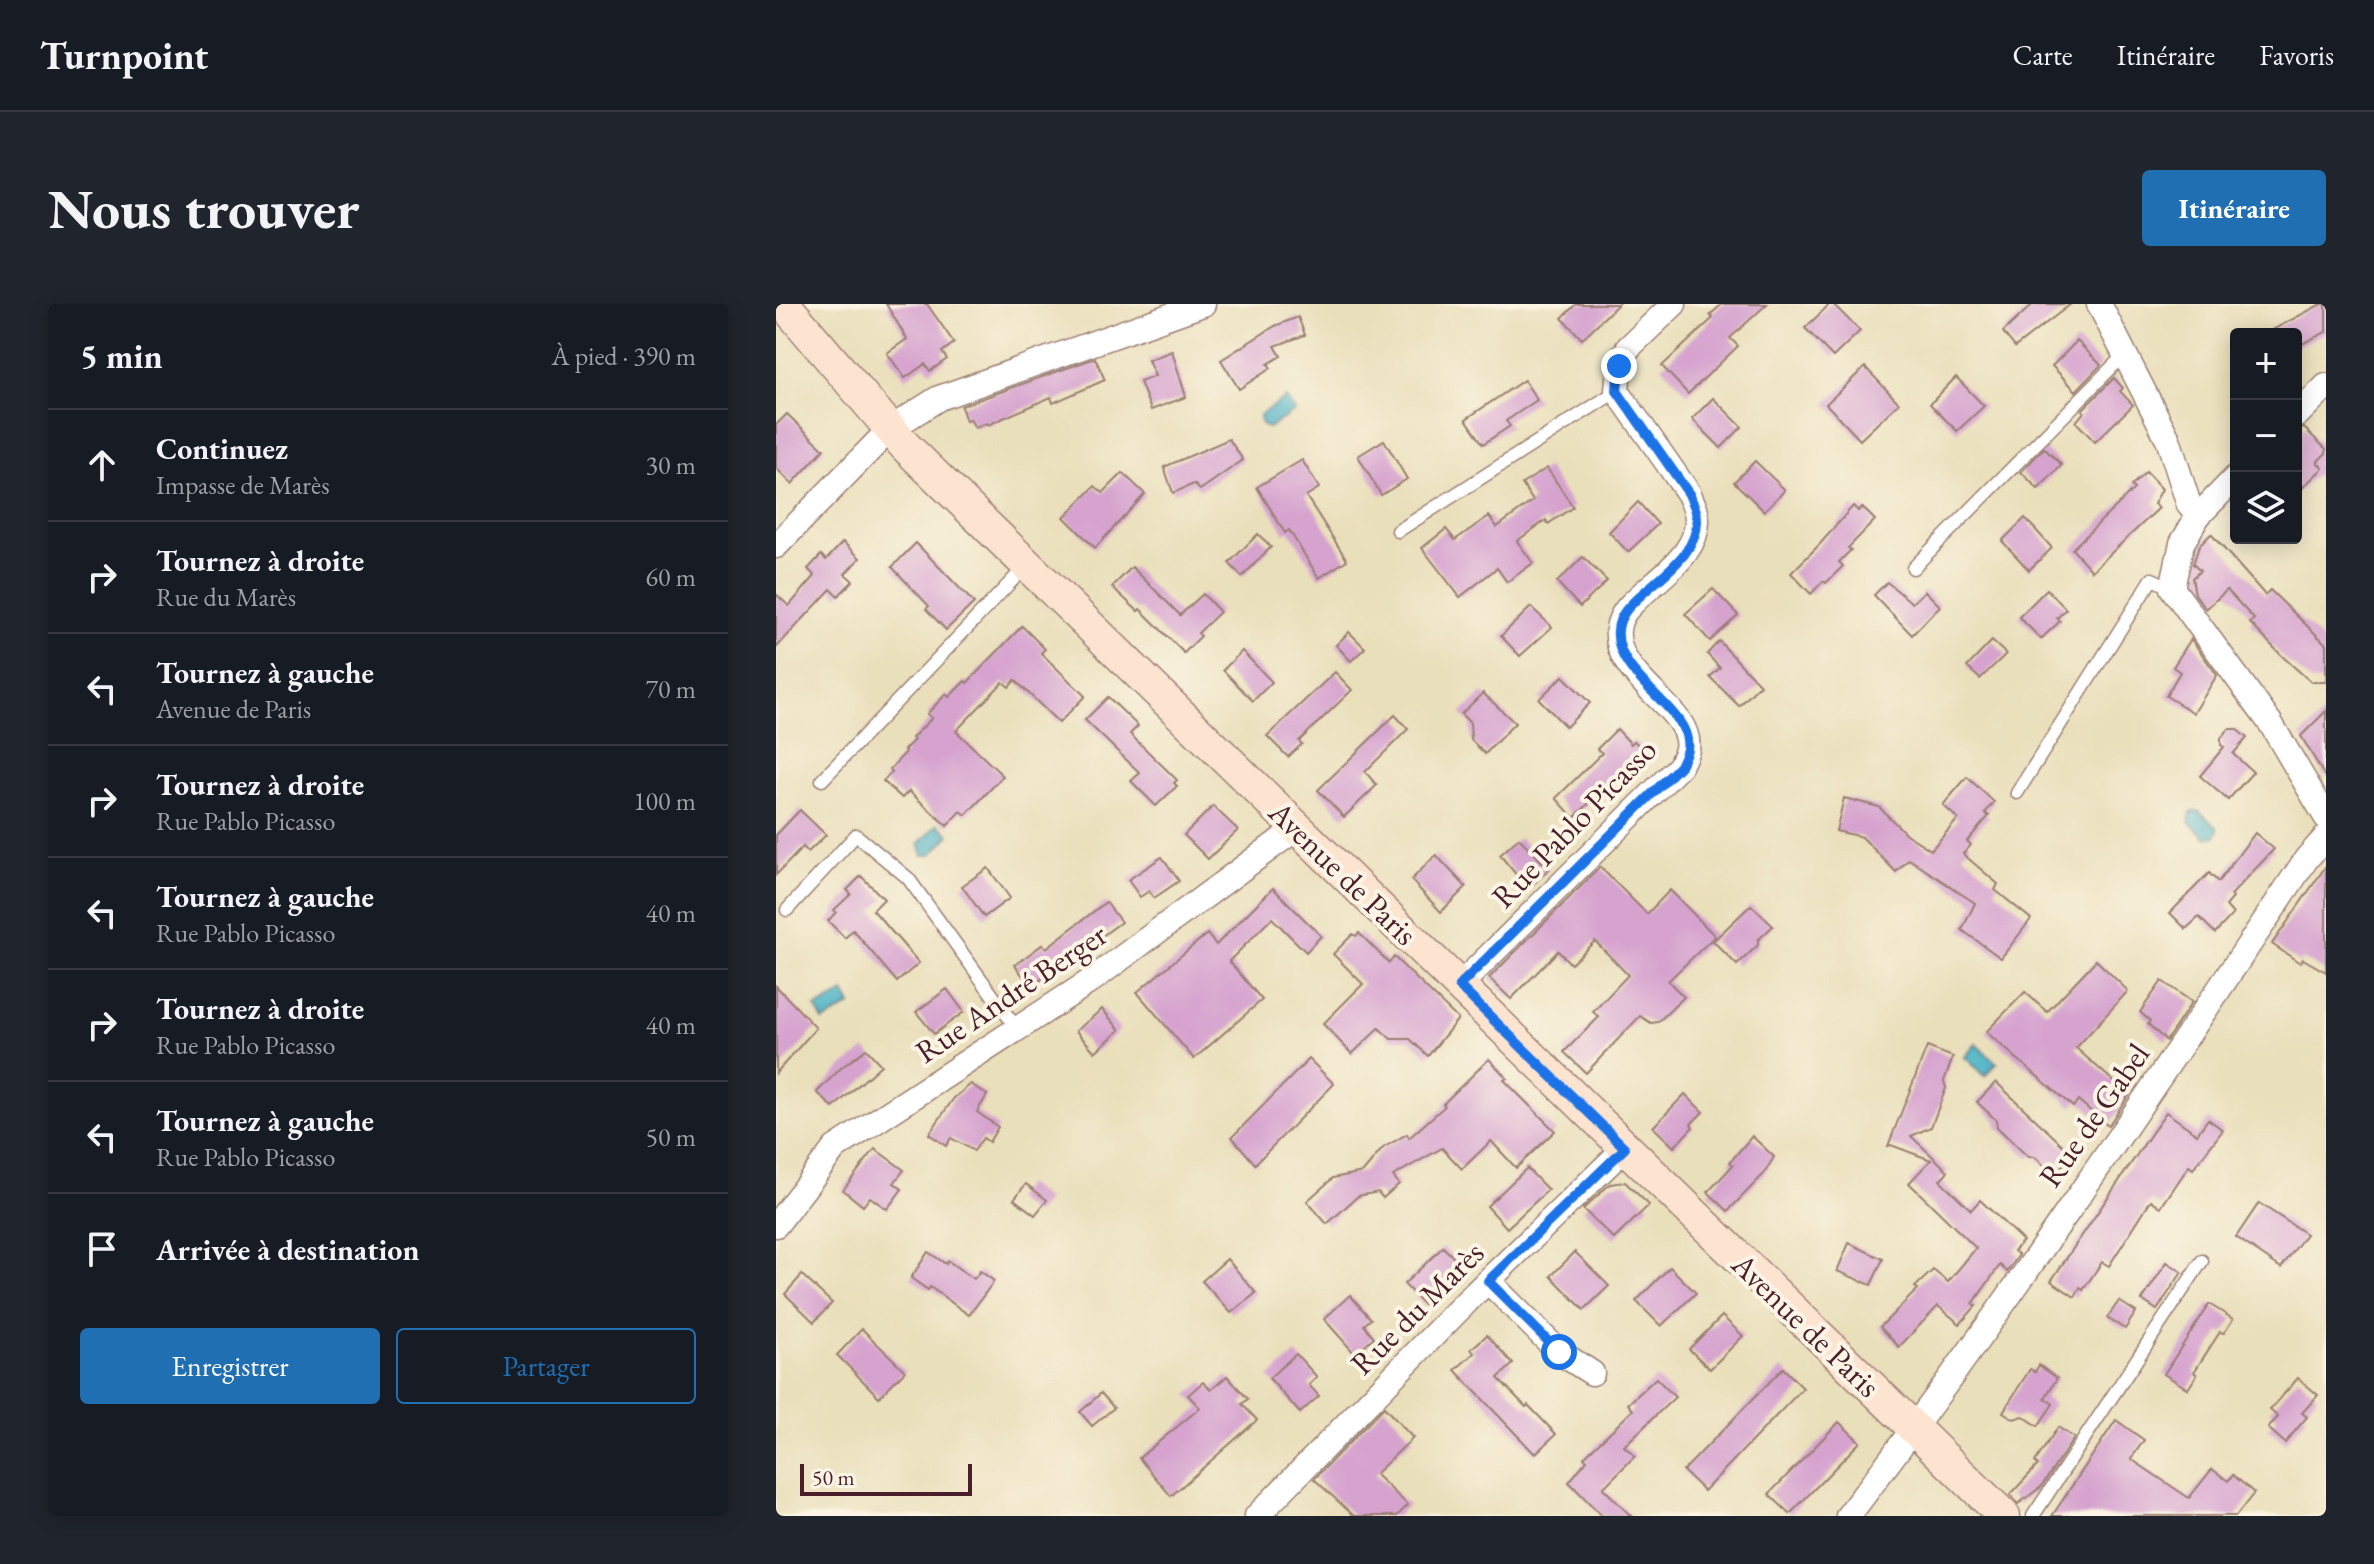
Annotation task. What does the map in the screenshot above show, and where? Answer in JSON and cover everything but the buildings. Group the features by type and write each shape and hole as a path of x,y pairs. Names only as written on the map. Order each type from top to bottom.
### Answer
{"main road":[{"name":"Avenue de Paris","path":"784,304 905,446 2004,1516"}],"street":[{"path":"776,546 890,429 939,398 1203,304"},
{"path":"1617,391 1619,366 1628,348 1674,304"},
{"path":"2099,304 2168,439 2189,505 2198,516"},
{"path":"2302,410 2326,386"},
{"name":"Rue Pablo Picasso","path":"1459,986 1680,766 1688,748 1684,727 1628,665 1619,649 1618,629 1625,610 1685,554 1695,534 1697,513 1689,494 1617,391"},
{"path":"2230,483 2198,516 2182,543 2172,588 2271,724 2326,817"},
{"name":"Rue André Berger","path":"776,1225 784,1198 835,1148 1089,982 1297,828"},
{"name":"Rue de Gabel","path":"1848,1516 1913,1430 2153,1087 2307,858 2326,837"},
{"name":"Rue du Marès","path":"1257,1516 1488,1281 1625,1148"},
{"path":"1488,1281 1559,1352 1592,1373"}],"lane":[{"path":"1913,568 2125,354"},
{"path":"1398,531 1617,391"},
{"path":"822,780 1027,565"},
{"path":"2017,793 2152,579 2172,588"},
{"path":"787,910 856,835 908,878 1017,1029"},
{"path":"2033,1516 2202,1261"}],"water":[{"path":"1286,398 1295,411 1268,428 1261,425 1260,415"},
{"path":"2195,811 2217,827 2216,836 2207,838 2189,822 2191,813"},
{"path":"938,824 950,835 931,855 923,855 919,844"},
{"path":"844,993 851,1005 823,1021 816,1008"},
{"path":"1976,1044 1997,1063 1985,1076 1965,1057"}],"route":[{"path":"1559,1352 1488,1281 1625,1148 1459,986 1680,766 1688,748 1684,727 1628,665 1619,649 1618,629 1625,610 1685,554 1695,534 1697,513 1689,494 1617,391 1619,366"}]}
